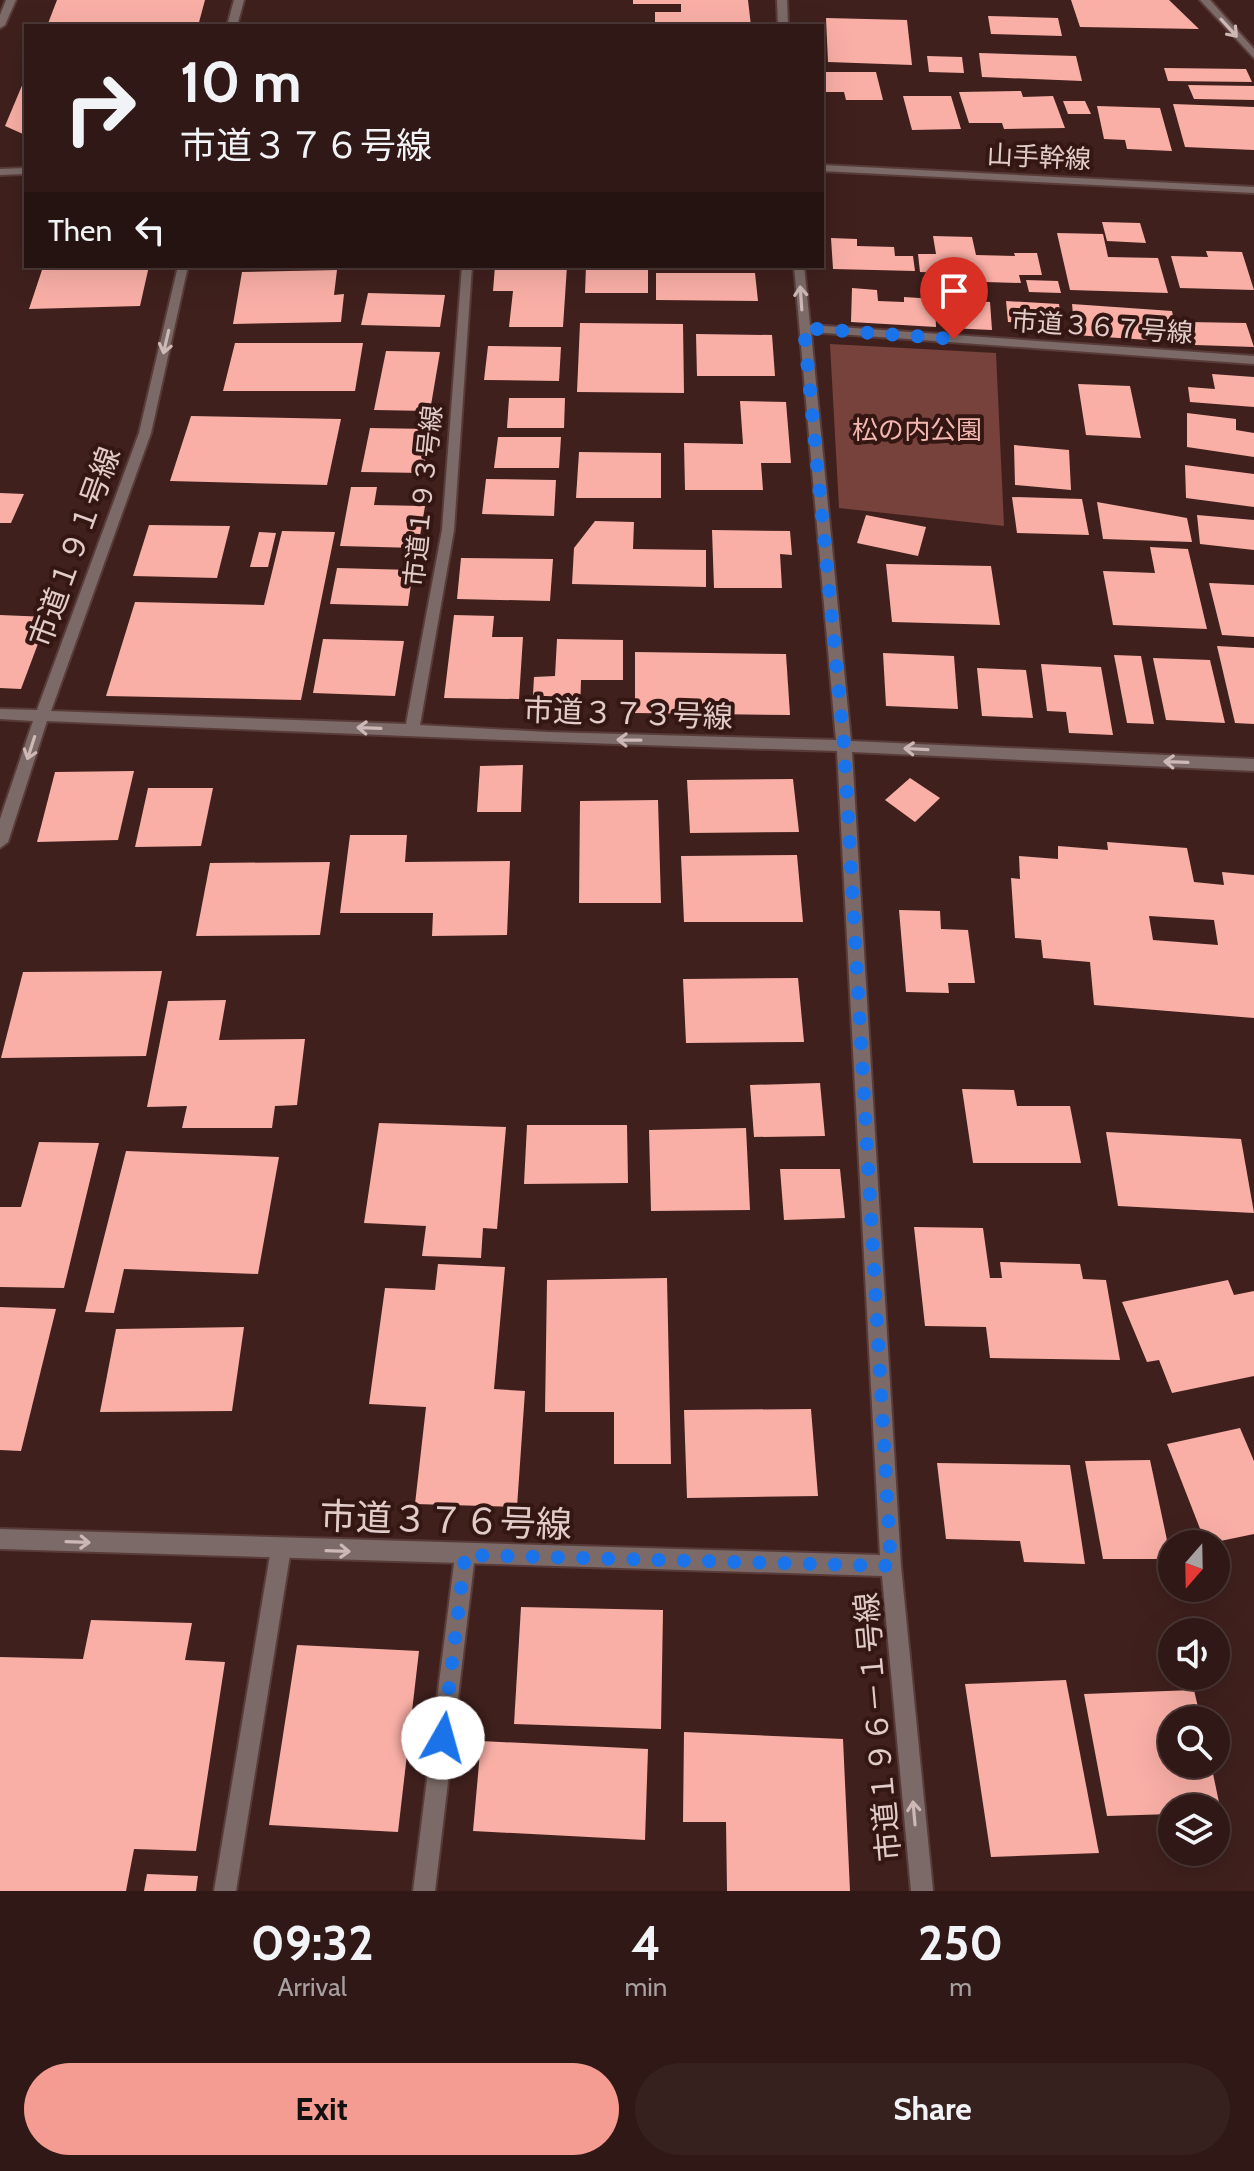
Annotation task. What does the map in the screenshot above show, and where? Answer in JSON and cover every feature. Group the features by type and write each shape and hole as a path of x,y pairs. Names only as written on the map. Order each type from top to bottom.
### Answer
{"street":[{"path":"0,25 11,0"},
{"path":"233,24 239,0"},
{"path":"782,0 783,24"},
{"path":"1205,0 1254,55"},
{"name":"山手幹線","path":"824,168 1254,190"},
{"path":"0,172 24,171"},
{"name":"市道１９１号線","path":"0,842 42,716 145,433 183,268"},
{"name":"市道１９３号線","path":"412,730 448,530 467,268"},
{"name":"市道１９６－１号線","path":"799,268 844,746 891,1566 922,1891"},
{"name":"市道３６７号線","path":"804,328 1254,360"},
{"name":"市道３７３号線","path":"0,714 1254,765"},
{"name":"市道３７６号線","path":"0,1539 891,1566"},
{"path":"225,1891 281,1549"},
{"path":"424,1891 465,1555"}],"green space":[{"name":"松の内公園","path":"830,344 996,353 1004,526 839,508"}],"building":[{"path":"57,0 205,0 199,24 48,24"},
{"path":"633,0 748,0 751,24 655,24 655,12 681,12 681,4 633,4"},
{"path":"1071,0 1169,0 1199,29 1080,27"},
{"path":"988,16 1058,18 1062,36 991,34"},
{"path":"826,18 907,20 912,65 828,62"},
{"path":"979,53 1076,56 1082,81 982,77"},
{"path":"927,56 962,57 964,73 929,72"},
{"path":"1164,68 1246,69 1252,82 1168,81"},
{"path":"824,72 876,72 883,100 846,100 844,92 824,92"},
{"path":"24,81 24,134 5,126"},
{"path":"1188,85 1254,86 1254,100 1194,99"},
{"path":"1021,91 1023,97 1053,96 1065,128 1004,129 1002,123 969,123 959,92"},
{"path":"903,96 951,96 961,129 912,130"},
{"path":"1063,101 1085,101 1091,114 1068,114"},
{"path":"1173,104 1254,107 1254,150 1185,147"},
{"path":"1097,106 1160,108 1172,151 1127,149 1125,140 1104,139"},
{"path":"1102,222 1140,223 1146,243 1107,241"},
{"path":"1057,233 1103,234 1108,257 1158,258 1168,293 1070,290"},
{"path":"933,236 972,237 976,255 1037,253 1042,275 1019,275 1021,283 952,281 950,273 920,272 918,254 936,254"},
{"path":"831,238 857,239 857,246 894,247 895,256 913,256 915,271 833,269"},
{"path":"1206,251 1242,252 1254,290 1180,288 1171,256 1208,257"},
{"path":"43,268 149,268 140,306 29,309"},
{"path":"495,268 567,268 563,327 509,327 513,291 493,291"},
{"path":"586,268 648,268 648,293 585,293"},
{"path":"337,270 334,295 344,294 341,322 233,324 242,272"},
{"path":"656,273 755,273 758,301 656,300"},
{"path":"1026,280 1058,281 1061,293 1029,292"},
{"path":"852,288 877,290 878,301 904,302 904,297 935,299 936,327 851,322"},
{"path":"368,293 445,295 440,327 361,325"},
{"path":"946,299 990,302 992,330 948,328"},
{"path":"1006,301 1059,304 1062,326 1008,322"},
{"path":"1072,304 1172,311 1178,342 1075,335"},
{"path":"1189,322 1246,323 1254,347 1195,345"},
{"path":"580,323 683,324 684,393 577,392"},
{"path":"696,334 772,335 775,376 697,376"},
{"path":"235,343 363,343 355,391 223,391"},
{"path":"488,346 561,347 559,381 484,380"},
{"path":"386,351 440,352 430,411 374,410"},
{"path":"1212,374 1254,377 1254,407 1190,402 1188,387 1215,389"},
{"path":"1078,384 1130,386 1141,438 1086,435"},
{"path":"509,398 565,398 564,428 507,428"},
{"path":"740,401 786,402 791,463 761,463 763,490 685,490 684,443 743,444"},
{"path":"1187,413 1236,419 1236,430 1254,433 1254,457 1187,447"},
{"path":"191,416 341,419 327,485 170,481"},
{"path":"370,428 430,429 423,473 361,472"},
{"path":"498,437 561,437 559,468 494,468"},
{"path":"1014,445 1069,450 1071,490 1015,485"},
{"path":"579,452 661,453 661,498 576,498"},
{"path":"1185,465 1254,474 1254,507 1186,498"},
{"path":"486,479 556,480 554,516 482,514"},
{"path":"351,487 377,487 374,505 425,506 418,548 340,546"},
{"path":"0,493 24,494 11,523 0,523"},
{"path":"1012,497 1082,499 1089,535 1017,533"},
{"path":"1097,502 1187,518 1192,542 1103,539"},
{"path":"866,515 926,527 918,556 857,543"},
{"path":"1197,515 1254,520 1254,550 1200,544"},
{"path":"595,521 634,522 633,549 706,550 706,587 572,584 574,548"},
{"path":"149,525 230,526 217,578 133,576"},
{"path":"712,530 790,531 792,555 780,554 782,588 714,588"},
{"path":"282,531 335,532 301,700 106,696 135,602 264,605"},
{"path":"259,532 276,533 268,567 250,567"},
{"path":"1150,547 1188,549 1207,629 1113,625 1103,571 1155,573"},
{"path":"461,558 553,559 550,601 457,599"},
{"path":"886,564 991,566 1000,625 892,622"},
{"path":"337,568 413,570 408,606 330,604"},
{"path":"1209,583 1254,585 1254,637 1222,635"},
{"path":"0,615 48,617 21,689 0,688"},
{"path":"454,615 494,616 492,637 523,637 519,699 444,698"},
{"path":"323,639 404,641 395,696 313,693"},
{"path":"557,639 623,640 623,680 581,680 580,712 532,712 534,677 555,676"},
{"path":"1217,646 1254,648 1254,724 1235,723"},
{"path":"635,652 786,654 790,715 635,713"},
{"path":"883,653 954,656 958,709 886,706"},
{"path":"1114,655 1141,656 1154,724 1127,723"},
{"path":"1153,658 1210,660 1225,723 1166,720"},
{"path":"1041,664 1101,667 1113,735 1069,733 1066,712 1047,711"},
{"path":"977,668 1026,670 1033,718 982,716"},
{"path":"523,765 521,812 477,812 480,766"},
{"path":"134,771 118,840 37,842 55,772"},
{"path":"910,778 940,798 915,822 885,800"},
{"path":"793,779 799,832 690,833 687,780"},
{"path":"148,788 213,788 201,846 135,847"},
{"path":"658,800 661,903 579,903 580,801"},
{"path":"350,835 407,835 405,862 510,861 507,935 432,936 433,913 340,913"},
{"path":"1107,842 1187,848 1194,882 1224,885 1222,872 1254,875 1254,1018 1094,1005 1090,962 1043,958 1041,940 1015,938 1011,878 1020,879 1019,856 1058,859 1058,846 1108,850","holes":["1149,916 1214,920 1218,945 1153,940"]},
{"path":"797,855 803,922 684,922 681,856"},
{"path":"330,862 320,935 196,936 210,863"},
{"path":"899,910 940,911 941,929 968,930 975,983 948,983 949,993 906,992"},
{"path":"162,971 146,1056 1,1058 23,972"},
{"path":"798,978 804,1042 686,1043 683,979"},
{"path":"226,1000 219,1040 305,1039 297,1105 275,1106 272,1128 182,1128 187,1106 147,1107 168,1001"},
{"path":"820,1083 825,1136 754,1137 750,1085"},
{"path":"962,1089 1014,1090 1017,1106 1070,1106 1081,1163 973,1163"},
{"path":"379,1123 506,1127 497,1229 483,1228 481,1258 422,1256 426,1226 364,1223"},
{"path":"527,1125 627,1125 628,1183 524,1184"},
{"path":"746,1128 750,1210 651,1211 649,1130"},
{"path":"1106,1132 1241,1139 1254,1213 1118,1206"},
{"path":"39,1142 99,1143 64,1288 0,1287 0,1207 21,1207"},
{"path":"126,1151 279,1157 258,1274 124,1269 114,1313 85,1312"},
{"path":"780,1169 840,1169 845,1218 784,1220"},
{"path":"914,1227 983,1228 990,1278 1002,1278 1000,1262 1080,1264 1083,1279 1106,1280 1120,1360 990,1358 986,1327 925,1326"},
{"path":"438,1264 505,1267 494,1389 525,1391 517,1507 415,1504 426,1407 369,1404 385,1288 435,1290"},
{"path":"667,1278 671,1464 614,1464 614,1412 545,1412 547,1280"},
{"path":"1228,1280 1234,1295 1254,1291 1254,1376 1172,1393 1159,1360 1147,1362 1122,1302"},
{"path":"0,1307 56,1309 21,1451 0,1450"},
{"path":"244,1327 232,1411 100,1412 116,1329"},
{"path":"811,1409 818,1496 687,1498 684,1410"},
{"path":"1240,1428 1254,1461 1254,1534 1230,1539 1230,1530 1201,1530 1167,1444"},
{"path":"1150,1460 1165,1530 1158,1530 1158,1559 1103,1559 1085,1461"},
{"path":"937,1463 1070,1465 1085,1564 1024,1562 1020,1541 946,1539"},
{"path":"521,1607 663,1610 661,1729 514,1724"},
{"path":"91,1620 192,1623 185,1660 225,1662 196,1851 134,1849 126,1891 0,1891 0,1657 83,1659"},
{"path":"297,1645 419,1651 398,1832 269,1825"},
{"path":"1066,1680 1099,1853 991,1857 965,1684"},
{"path":"1194,1690 1198,1706 1158,1706 1158,1778 1214,1778 1217,1794 1158,1794 1158,1814 1107,1816 1084,1694"},
{"path":"684,1732 843,1739 850,1891 727,1891 726,1822 683,1822"},
{"path":"481,1741 648,1749 645,1840 473,1831"},
{"path":"147,1874 198,1876 196,1891 144,1891"}],"route":[{"path":"443,1738 465,1555 891,1566 844,746 804,328 954,339"}]}
